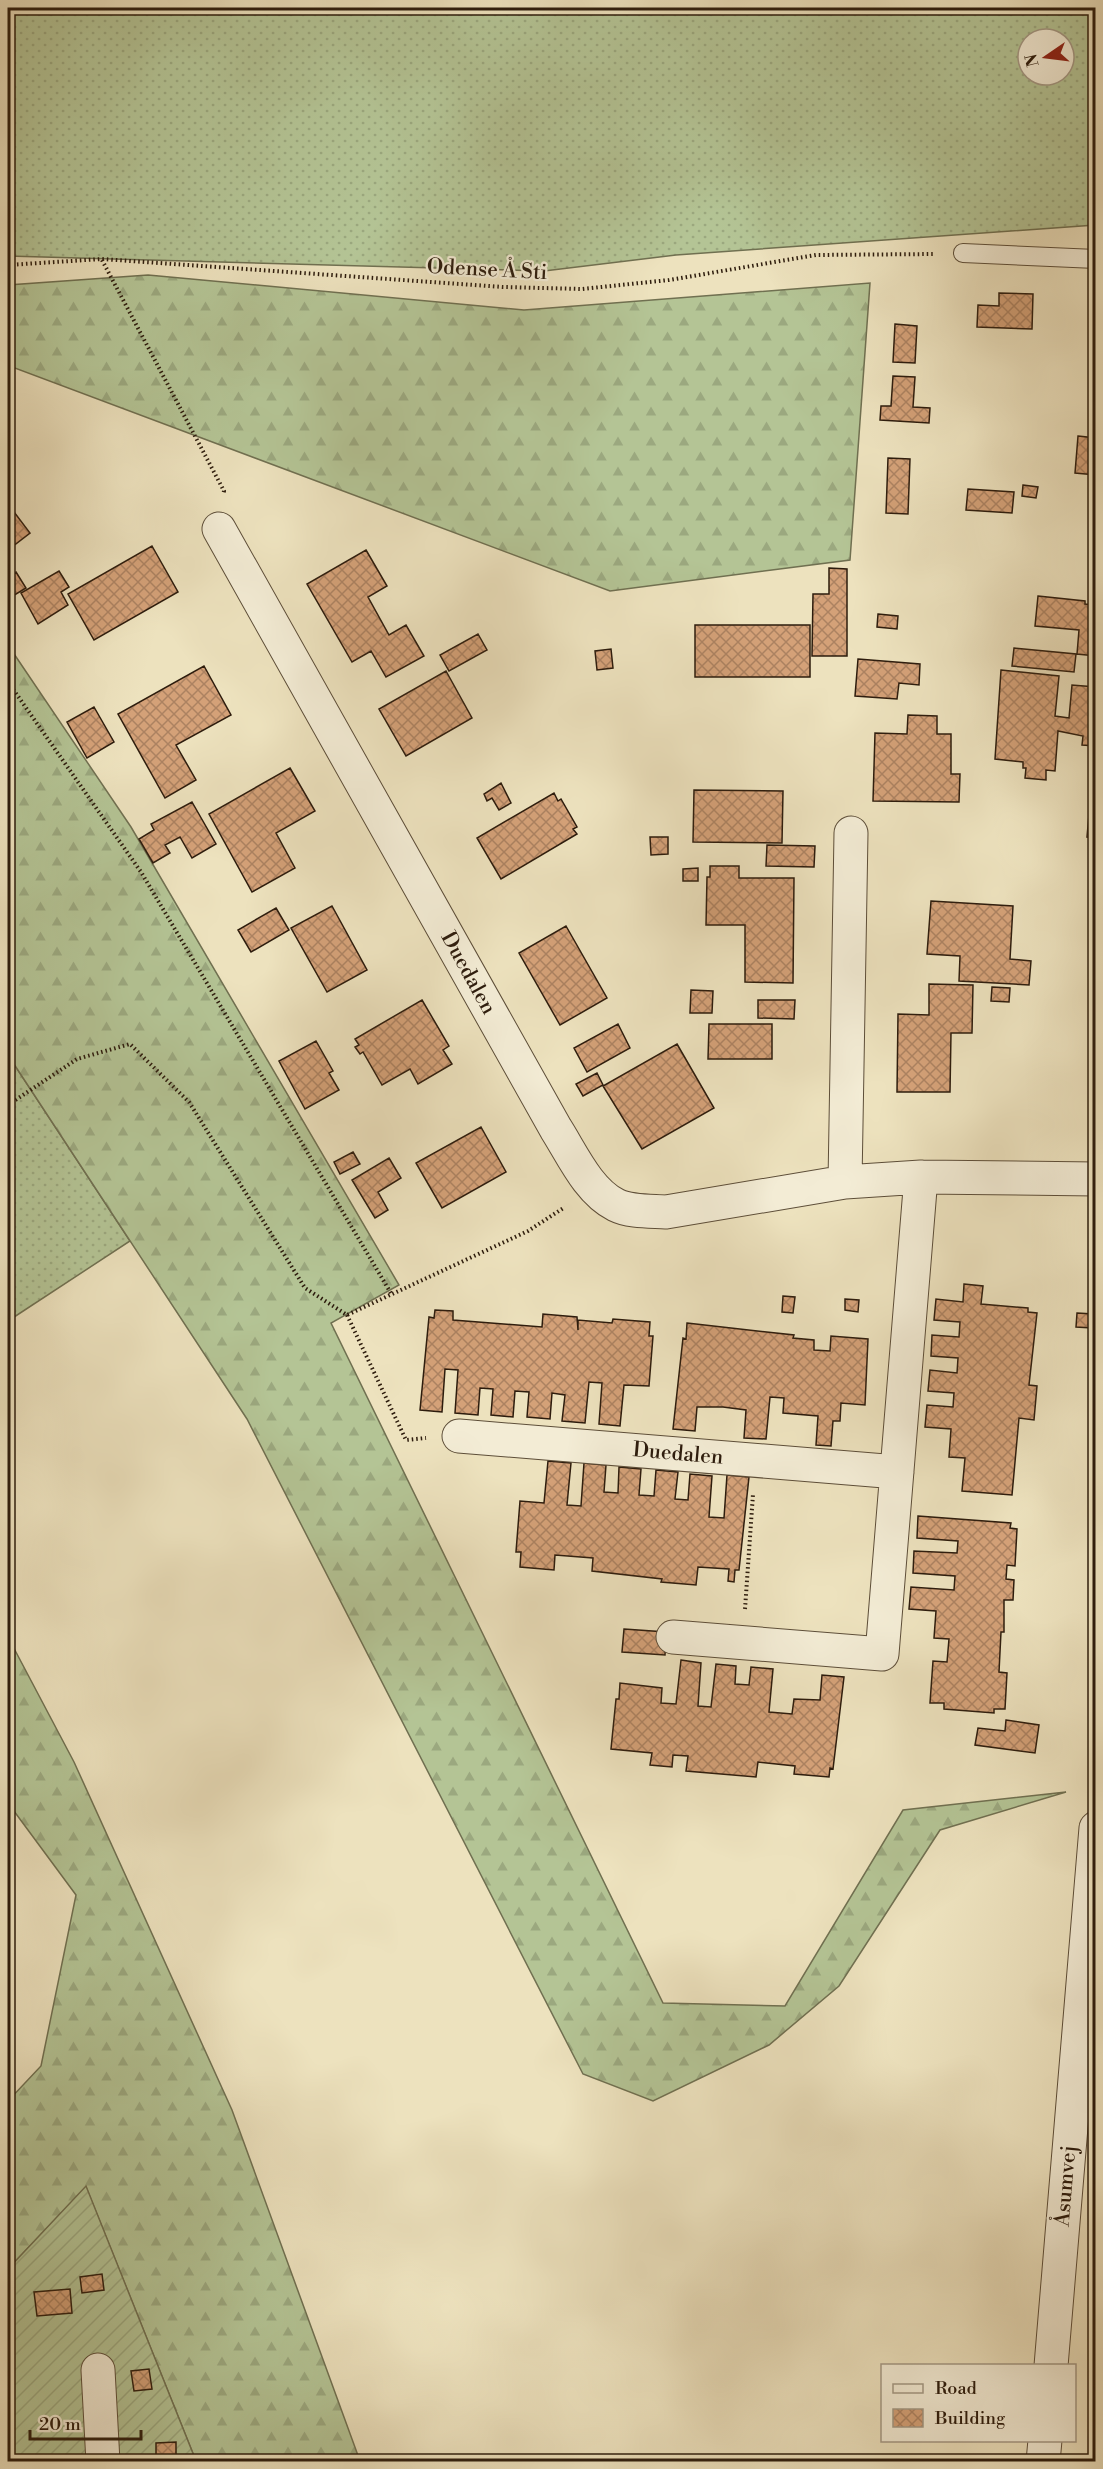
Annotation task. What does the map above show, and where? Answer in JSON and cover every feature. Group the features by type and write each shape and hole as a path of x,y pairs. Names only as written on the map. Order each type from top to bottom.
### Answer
{"street":[{"name":"Duedalen","path":"219,529 556,1129 595,1188 616,1205 666,1212 845,1182 921,1177 1095,1179"},
{"path":"845,1182 851,833"},
{"path":"673,1637 882,1654 921,1177"},
{"name":"Duedalen","path":"459,1436 897,1472"},
{"name":"Åsumvej","path":"1051,2364 1095,1828"},
{"path":"98,2370 103,2462"},
{"path":"1043,2462 1045,2442"}],"lane":[{"path":"963,254 1095,259"}],"path":[{"name":"Odense Å Sti","path":"8,265 102,259 503,287 582,289 669,280 816,255 963,254"},
{"path":"102,259 224,491 219,529"},
{"path":"8,682 141,872 392,1294"},
{"path":"8,1105 77,1059 130,1044 189,1102 305,1288 347,1315 405,1440 459,1436"},
{"path":"347,1315 528,1231 595,1188"},
{"path":"743,1643 755,1460"}],"green space":[{"path":"8,8 1095,8 1095,225 676,255 544,271 8,256"},
{"path":"148,275 524,310 870,283 850,560 610,591 15,368 8,371 8,285"},
{"path":"8,645 131,827 399,1285 331,1323 663,2003 785,2006 903,1810 1066,1792 940,1830 839,1986 769,2045 653,2101 583,2074 247,1419 8,1055"},
{"path":"8,1055 130,1241 8,1321"},
{"path":"8,1637 74,1762 232,2110 360,2461 196,2461 86,2187 8,2269 8,2101 41,2066 76,1895 8,1803"},
{"path":"86,2186 196,2461 8,2461 8,2269"}],"building":[{"path":"999,293 1033,294 1032,329 977,327 978,305 999,306"},
{"path":"895,324 917,326 915,363 893,362"},
{"path":"893,376 915,377 913,407 930,408 929,423 880,420 881,406 891,406"},
{"path":"1078,436 1096,438 1096,475 1075,473"},
{"path":"888,458 910,459 908,514 886,513"},
{"path":"1023,485 1038,487 1036,498 1022,496"},
{"path":"968,489 1014,492 1012,513 966,510"},
{"path":"8,504 30,533 8,550"},
{"path":"152,546 178,592 94,640 68,594"},
{"path":"366,550 387,586 368,597 389,635 406,625 424,656 386,677 371,651 352,662 307,584"},
{"path":"829,568 847,569 847,656 812,656 813,594 829,594"},
{"path":"59,571 69,587 61,592 68,605 38,624 21,593"},
{"path":"16,572 26,588 8,599 8,577"},
{"path":"1038,596 1085,601 1085,604 1096,605 1096,656 1077,654 1079,630 1035,626"},
{"path":"878,614 898,616 897,629 877,627"},
{"path":"695,625 810,625 810,677 695,677"},
{"path":"478,634 487,650 449,671 440,655"},
{"path":"1014,648 1076,654 1074,672 1012,666"},
{"path":"611,649 613,668 597,670 595,651"},
{"path":"858,659 920,664 919,685 899,683 897,699 855,696"},
{"path":"204,666 231,715 176,745 196,780 165,798 118,714"},
{"path":"1001,670 1059,676 1055,716 1069,718 1072,685 1096,687 1096,746 1082,745 1083,736 1058,731 1055,771 1046,770 1046,780 1025,778 1026,768 1023,768 1023,762 995,759"},
{"path":"446,671 472,718 406,756 379,709"},
{"path":"94,707 114,742 87,758 67,722"},
{"path":"908,715 937,716 937,734 951,734 951,774 960,774 959,802 873,801 875,733 907,734"},
{"path":"290,768 315,811 276,833 295,868 252,892 209,814"},
{"path":"501,783 511,803 499,810 492,798 487,801 484,794"},
{"path":"694,790 783,791 782,843 693,842"},
{"path":"554,793 558,801 561,799 577,827 573,829 577,834 501,879 477,838"},
{"path":"192,802 216,844 192,858 180,837 165,845 170,853 153,863 139,839 154,830 151,824"},
{"path":"1090,804 1096,804 1096,838 1087,837"},
{"path":"650,837 668,837 668,854 651,855"},
{"path":"767,845 815,846 814,867 766,866"},
{"path":"710,866 739,866 739,878 794,878 793,983 745,982 745,925 706,925 707,877 710,877"},
{"path":"698,868 698,881 683,881 683,869"},
{"path":"931,901 1013,906 1010,959 1031,961 1029,985 959,981 960,956 927,954"},
{"path":"332,906 367,970 327,992 291,928"},
{"path":"276,908 289,930 251,952 238,930"},
{"path":"566,926 607,998 560,1025 519,953"},
{"path":"929,984 973,985 972,1033 951,1033 950,1092 897,1092 898,1014 929,1015"},
{"path":"992,987 1010,988 1009,1002 991,1001"},
{"path":"691,990 713,991 712,1013 690,1013"},
{"path":"422,1000 449,1046 443,1050 452,1064 418,1084 410,1069 382,1085 363,1052 360,1054 355,1047 359,1045 355,1039"},
{"path":"758,1000 795,1000 794,1019 758,1018"},
{"path":"618,1024 630,1048 587,1072 574,1048"},
{"path":"709,1024 772,1024 772,1059 708,1059"},
{"path":"316,1041 333,1071 329,1073 339,1090 305,1109 279,1061"},
{"path":"677,1044 714,1108 642,1149 603,1086"},
{"path":"597,1073 603,1085 583,1096 576,1084"},
{"path":"481,1127 506,1172 442,1208 416,1163"},
{"path":"353,1152 360,1164 340,1174 334,1162"},
{"path":"389,1158 401,1178 378,1192 388,1210 375,1218 352,1180"},
{"path":"964,1284 983,1286 981,1304 1028,1308 1028,1312 1037,1313 1029,1385 1037,1386 1034,1420 1019,1418 1012,1495 962,1491 965,1458 949,1457 951,1429 925,1427 927,1405 953,1407 954,1393 928,1391 930,1370 957,1373 958,1358 931,1356 932,1335 959,1337 960,1322 934,1320 936,1299 963,1302"},
{"path":"783,1296 795,1297 793,1313 782,1312"},
{"path":"845,1299 859,1300 858,1312 845,1310"},
{"path":"435,1310 453,1311 453,1320 542,1327 543,1314 577,1317 578,1330 578,1320 612,1323 613,1319 650,1322 649,1336 653,1336 649,1386 624,1385 620,1426 599,1424 602,1383 589,1382 585,1423 562,1421 565,1395 552,1393 550,1419 527,1417 529,1392 515,1391 513,1417 491,1415 493,1389 480,1388 478,1415 455,1413 458,1370 445,1369 442,1412 420,1410 429,1317 434,1318"},
{"path":"1077,1313 1093,1314 1092,1328 1076,1327"},
{"path":"687,1323 794,1335 793,1338 814,1340 814,1350 830,1351 831,1336 868,1339 865,1405 841,1403 840,1421 833,1421 831,1446 816,1445 818,1416 783,1413 784,1398 770,1397 766,1439 744,1438 746,1410 723,1407 697,1407 695,1431 673,1429 683,1338 686,1339"},
{"path":"548,1461 571,1463 567,1505 581,1506 584,1463 606,1465 604,1492 618,1493 619,1467 641,1469 639,1495 654,1496 656,1470 678,1472 675,1499 688,1500 690,1474 712,1476 709,1517 724,1518 727,1475 749,1477 739,1570 735,1570 734,1582 728,1581 729,1569 698,1567 696,1585 592,1571 593,1558 555,1555 554,1570 520,1567 521,1552 516,1552 520,1501 544,1503"},
{"path":"918,1516 1011,1523 1010,1528 1017,1529 1015,1566 1007,1565 1006,1579 1014,1580 1013,1600 1004,1600 1004,1632 1001,1632 999,1672 1007,1673 1005,1709 994,1709 994,1713 944,1709 944,1703 930,1703 933,1661 947,1662 949,1639 934,1638 936,1611 909,1609 911,1587 954,1590 955,1576 913,1573 914,1551 957,1553 958,1541 917,1538"},
{"path":"624,1629 666,1632 665,1655 622,1652"},
{"path":"681,1660 701,1663 698,1706 711,1707 716,1664 736,1666 735,1684 749,1685 751,1667 773,1669 769,1712 792,1714 794,1699 820,1700 822,1675 844,1677 833,1769 830,1768 829,1777 794,1774 795,1766 758,1762 756,1777 686,1771 688,1756 673,1755 672,1767 650,1765 652,1753 611,1749 616,1699 619,1699 620,1683 662,1688 661,1703 676,1704"},
{"path":"1006,1720 1039,1725 1035,1753 975,1745 978,1728 1005,1731"},
{"path":"102,2274 104,2290 82,2293 80,2277"},
{"path":"70,2289 72,2313 37,2316 34,2292"},
{"path":"149,2369 152,2389 134,2391 131,2371"},
{"path":"8,2398 11,2437 8,2437"},
{"path":"176,2442 176,2460 187,2459 187,2462 140,2462 156,2461 156,2443"}]}
